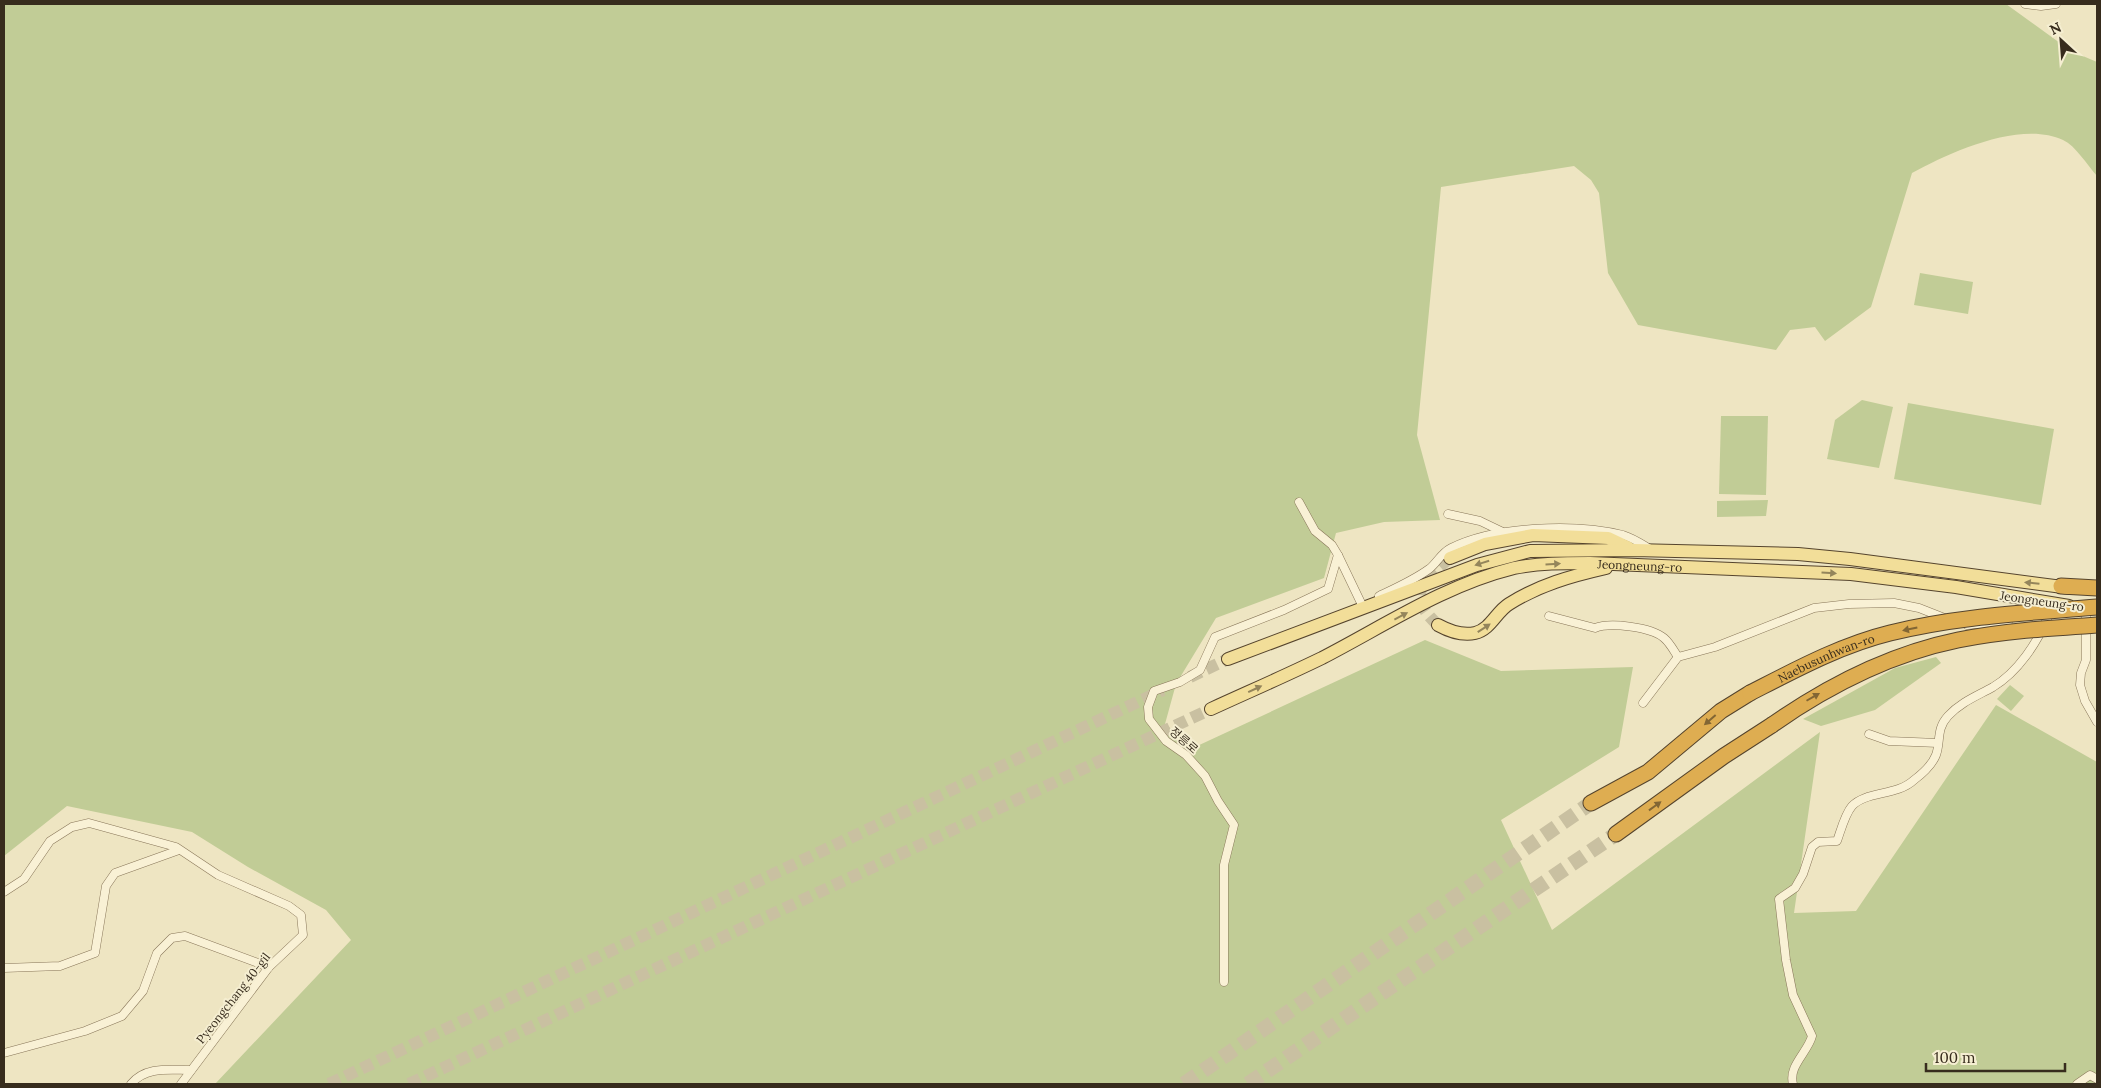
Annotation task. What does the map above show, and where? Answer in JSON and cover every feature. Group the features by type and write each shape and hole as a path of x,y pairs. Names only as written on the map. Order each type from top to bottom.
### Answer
{"highway":[{"path":"2061,586 2097,586"},
{"name":"Naebusunhwan-ro","path":"1591,803 1648,772 1722,711 1750,693 1807,664 1888,633 1971,618 2094,608"},
{"name":"Naebusunhwan-ro","path":"1616,834 1724,756 1808,699 1871,668 1911,653 1957,640 1995,634 2097,625"}],"main road":[{"path":"1450,558 1485,544 1507,538 1533,535 1608,538 1634,550"},
{"name":"Jeongneung-ro","path":"1228,659 1477,565 1530,551 1652,550 1757,552 1850,558 2097,592"},
{"path":"1675,567 1696,558 1752,561 1760,558 1760,554 1757,552"},
{"name":"Jeongneung-ro","path":"1211,709 1321,658 1445,593 1482,577 1516,568 1550,564 1617,564 1851,574 1948,586 2094,608"},
{"path":"1438,625 1461,634 1476,633 1489,626 1506,606 1546,584 1617,564"}],"street":[{"path":"2026,4 2041,6 2056,4"},
{"path":"1299,502 1315,531 1332,545 1362,605"},
{"name":"Jeongneung-ro","path":"1448,514 1480,521 1503,532"},
{"name":"Jeongneung-ro","path":"1287,638 1362,605 1420,575 1432,567 1443,553 1451,548 1503,532 1556,529 1607,532 1625,535 1652,550"},
{"name":"정릉로","path":"1224,982 1224,865 1234,824 1218,801 1205,776 1186,755 1166,741 1154,727 1149,719 1148,707 1154,691 1180,682 1200,670 1216,637 1284,610 1328,589 1338,555"},
{"path":"1643,703 1678,657 1715,647 1814,608 1849,604 1894,603 1918,608 1966,625 2048,617 2094,608 2086,660 2081,673 2080,684 2085,701 2097,722"},
{"path":"1549,616 1595,628 1602,625 1646,630 1663,637 1678,657"},
{"path":"1793,1084 1792,1079 1796,1066 1800,1057 1807,1050 1812,1036 1793,995 1786,960 1779,899 1795,888 1803,874 1812,848 1818,842 1837,840 1850,807 1861,798 1885,794 1912,782 1929,765 1936,755 1939,732 1947,716 1965,702 1993,687 2006,677 2039,638 2048,617"},
{"path":"1869,734 1889,741 1938,744"},
{"name":"Pyeongchang 40-gil","path":"4,892 24,879 50,841 72,827 89,823 176,847 218,875 289,906 301,915 303,935 269,967 181,1084"},
{"path":"4,968 60,966 95,953 106,886 115,873 179,850"},
{"path":"4,1053 85,1031 122,1016 143,991 157,953 172,938 185,936 269,967"},
{"path":"131,1084 135,1079 153,1070 191,1070"},
{"path":"2077,1084 2090,1075 2097,1079"}],"green space":[{"path":"4,4 2006,4 2071,51 2097,62 2097,176 2077,151 2063,140 2046,135 2027,134 2007,136 1965,148 1912,173 1871,307 1825,341 1815,327 1790,330 1776,350 1638,325 1608,273 1599,193 1591,180 1574,166 1441,187 1417,435 1440,520 1384,522 1336,533 1324,578 1216,618 1176,684 1165,724 1195,747 1425,640 1501,671 1633,667 1619,747 1501,820 1552,930 1820,732 1794,913 1856,911 1996,705 2097,762 2097,1084 215,1084 351,940 326,910 248,867 192,832 67,806 4,856"},
{"path":"1920,273 1973,282 1968,314 1914,305"},
{"path":"1862,400 1893,407 1879,468 1827,459 1835,420"},
{"path":"1908,403 2054,429 2041,505 1894,479"},
{"path":"1721,416 1768,416 1766,495 1719,494"},
{"path":"1768,500 1766,516 1717,517 1717,501"},
{"path":"1936,657 1941,663 1875,710 1821,726 1803,719 1895,668"},
{"path":"2010,685 2024,696 2011,711 1997,699"}],"tunnel":[{"path":"1438,625 1422,605 1421,588 1425,581 1450,558"},
{"path":"1190,677 1228,659"},
{"path":"329,1084 1163,690"},
{"path":"409,1084 1211,709"},
{"path":"1184,1084 1591,803"},
{"path":"1248,1084 1616,834"}]}
